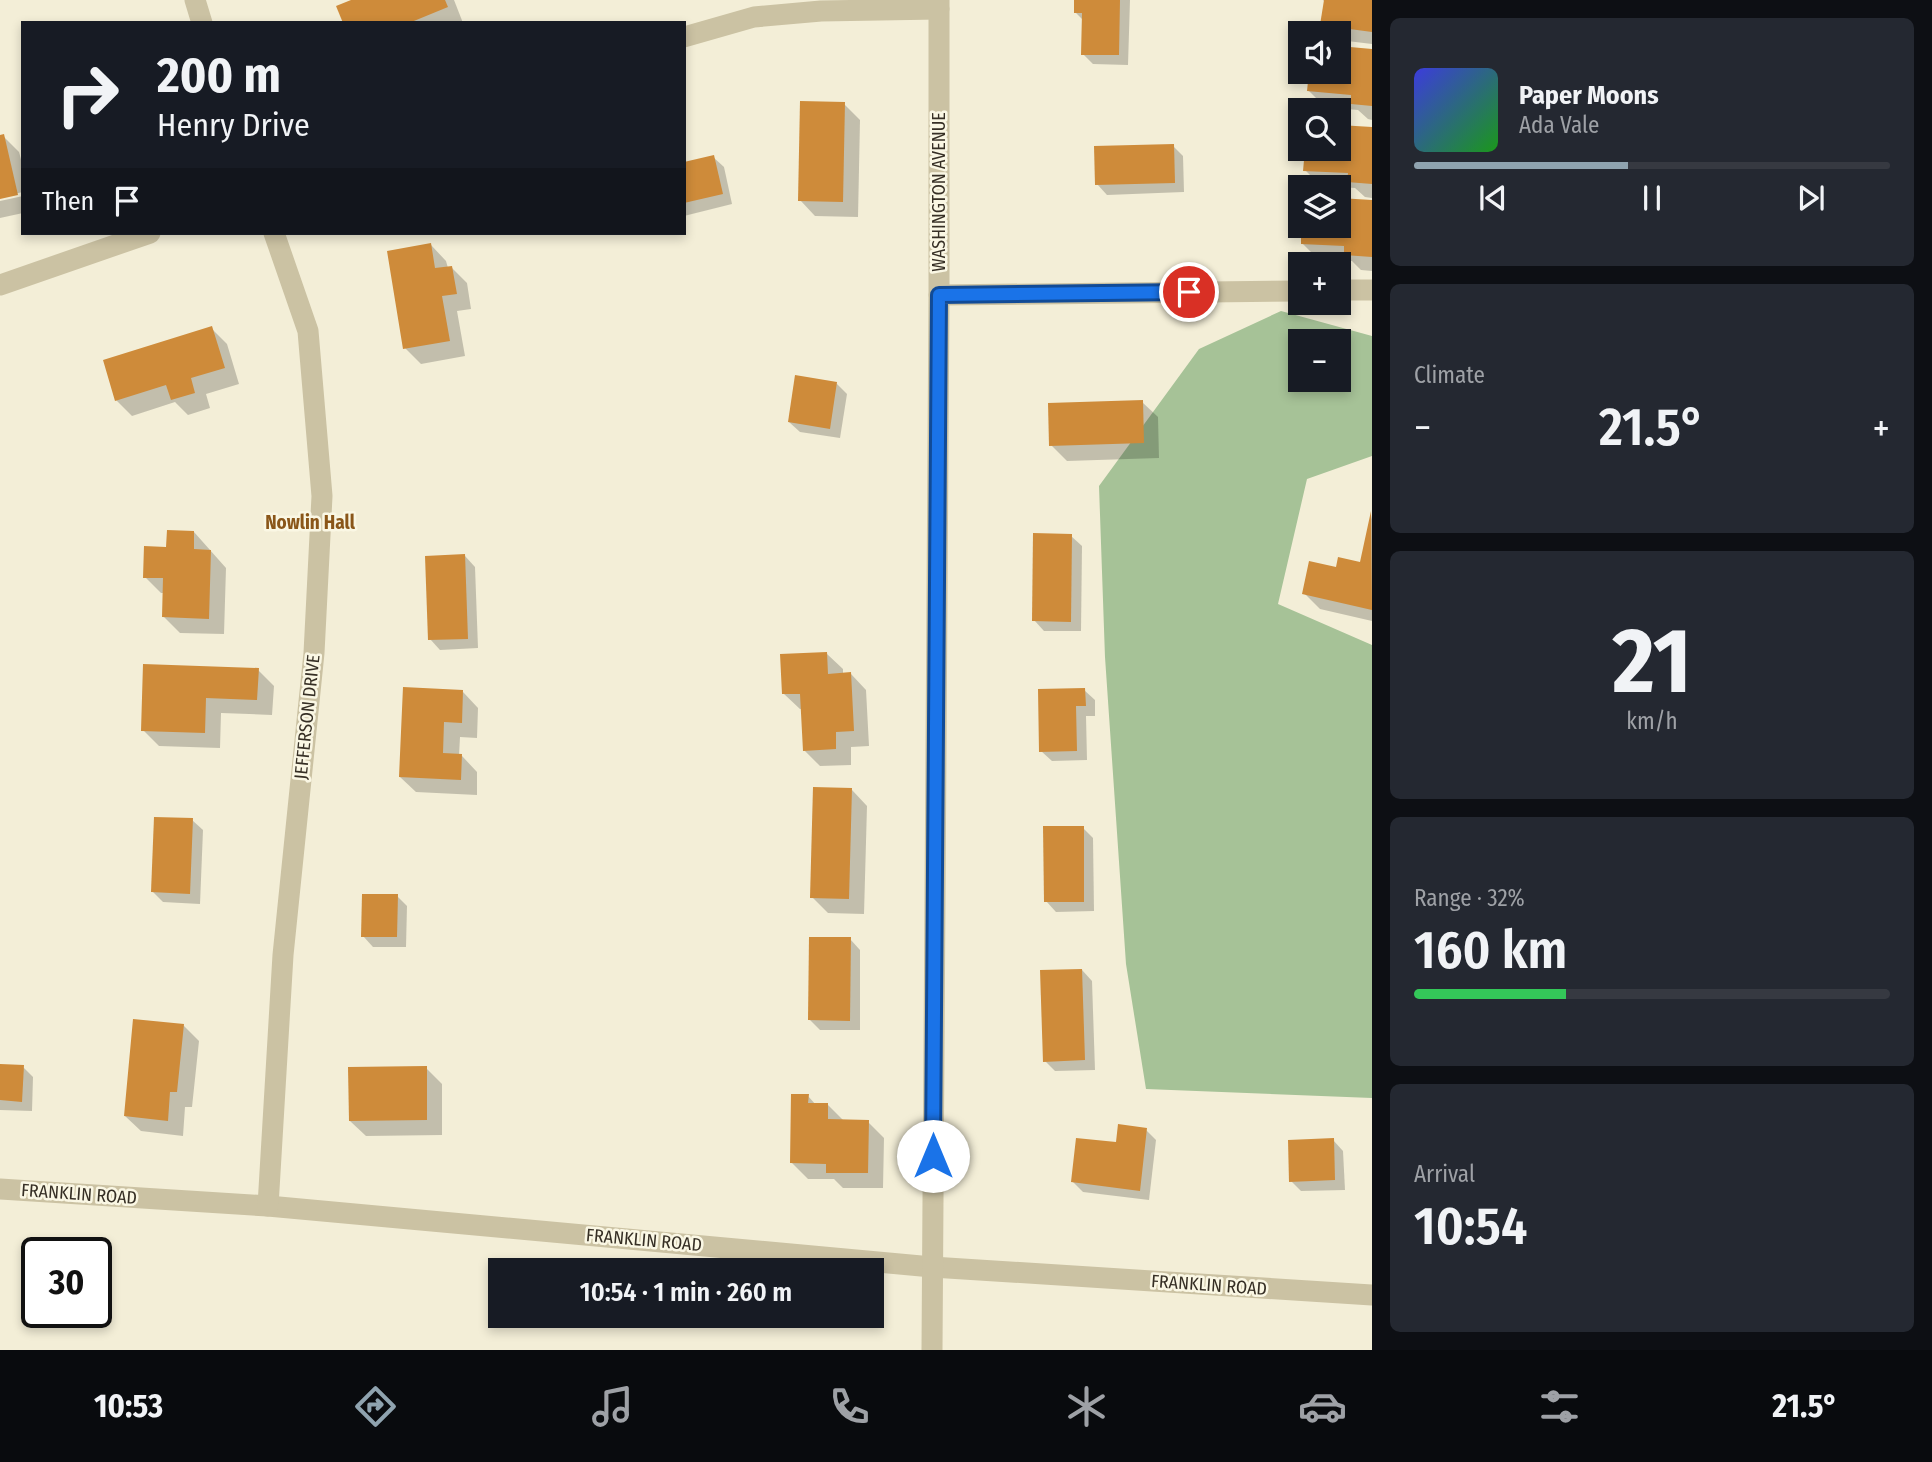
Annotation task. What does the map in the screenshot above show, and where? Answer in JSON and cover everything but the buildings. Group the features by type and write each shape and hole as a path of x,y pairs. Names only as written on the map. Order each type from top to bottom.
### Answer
{"street":[{"path":"195,0 201,21"},
{"path":"686,36 754,17 939,5"},
{"name":"WASHINGTON AVENUE","path":"932,1350 939,5"},
{"path":"0,285 144,235"},
{"name":"JEFFERSON DRIVE","path":"268,1206 284,955 314,653 322,496 308,331 275,235"},
{"path":"1351,290 1372,290"},
{"path":"939,295 1288,291"},
{"name":"FRANKLIN ROAD","path":"0,1189 268,1206 933,1267 1372,1295"}],"green space":[{"path":"1281,311 1347,329 1288,329 1288,392 1351,392 1351,330 1372,336 1372,456 1307,479 1278,604 1372,645 1372,1098 1146,1089 1126,964 1105,657 1099,486 1199,349"}],"district":[{"name":"Nowlin Hall","path":"310,522"}],"route":[{"path":"933,1156 939,295 1189,292"}]}
